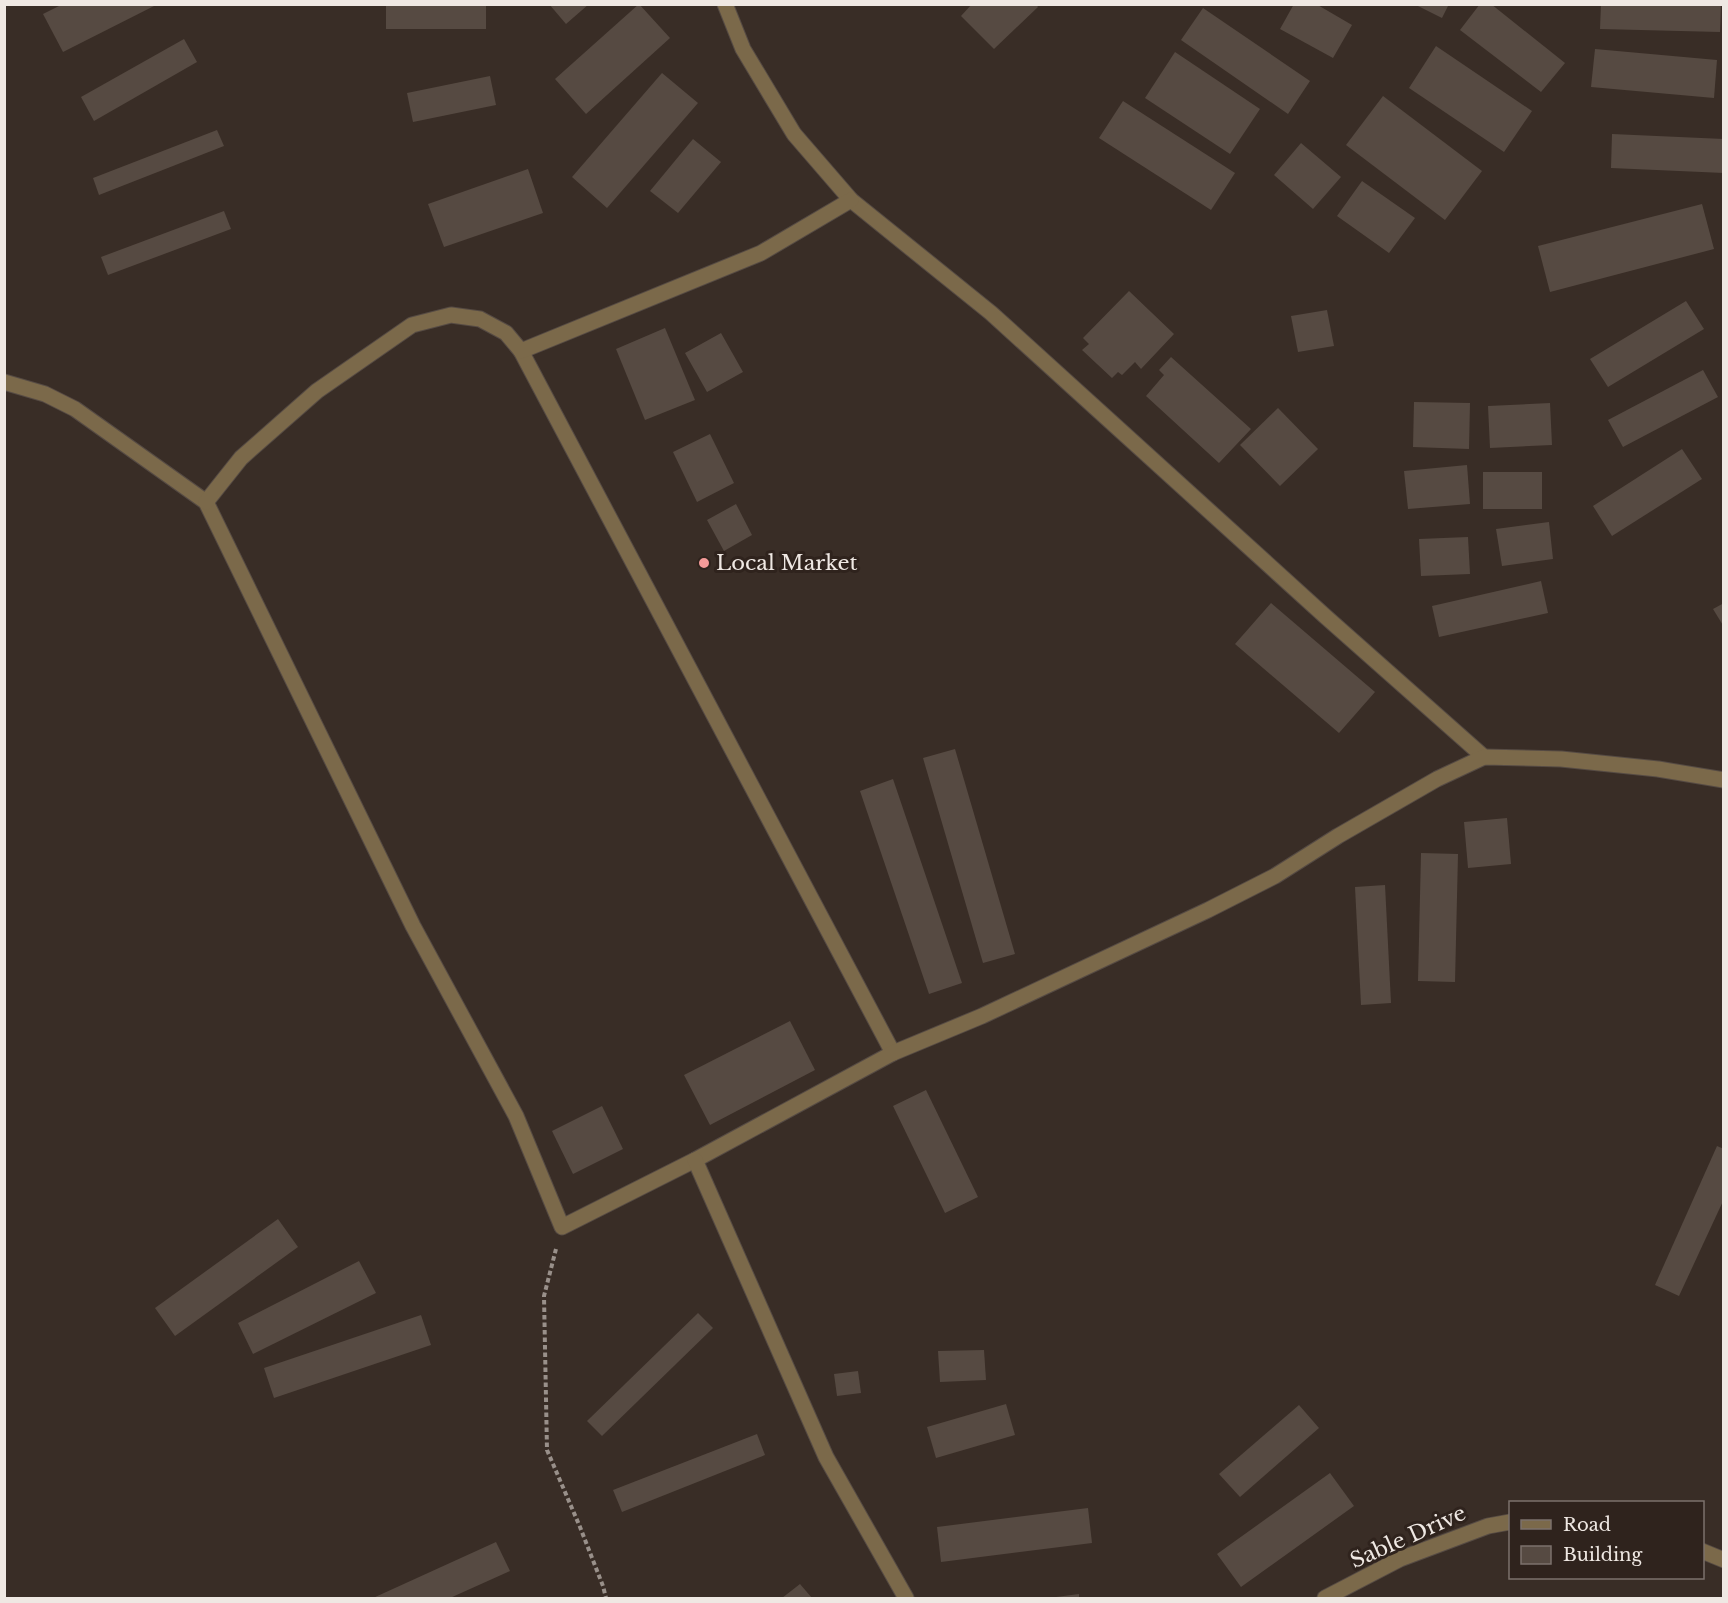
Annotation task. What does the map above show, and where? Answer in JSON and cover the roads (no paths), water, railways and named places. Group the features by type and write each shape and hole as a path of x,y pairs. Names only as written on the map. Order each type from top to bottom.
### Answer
{"street":[{"path":"725,4 743,49 794,134 851,200 991,313 1318,610 1484,757"},
{"path":"521,351 761,253 851,200"},
{"path":"206,502 241,458 317,391 412,325 451,315 480,319 506,333 521,351 893,1053"},
{"path":"4,382 45,394 75,409 206,502 413,926 516,1116 562,1227 694,1160 893,1053 982,1016 1275,876 1338,836 1437,779 1484,757 1561,759 1724,780"},
{"path":"694,1160 826,1457 906,1599"},
{"name":"Sable Drive","path":"1325,1599 1400,1559 1488,1526 1509,1522"},
{"path":"1704,1552 1724,1560"}],"place":[{"name":"Local Market","path":"704,563"}]}
